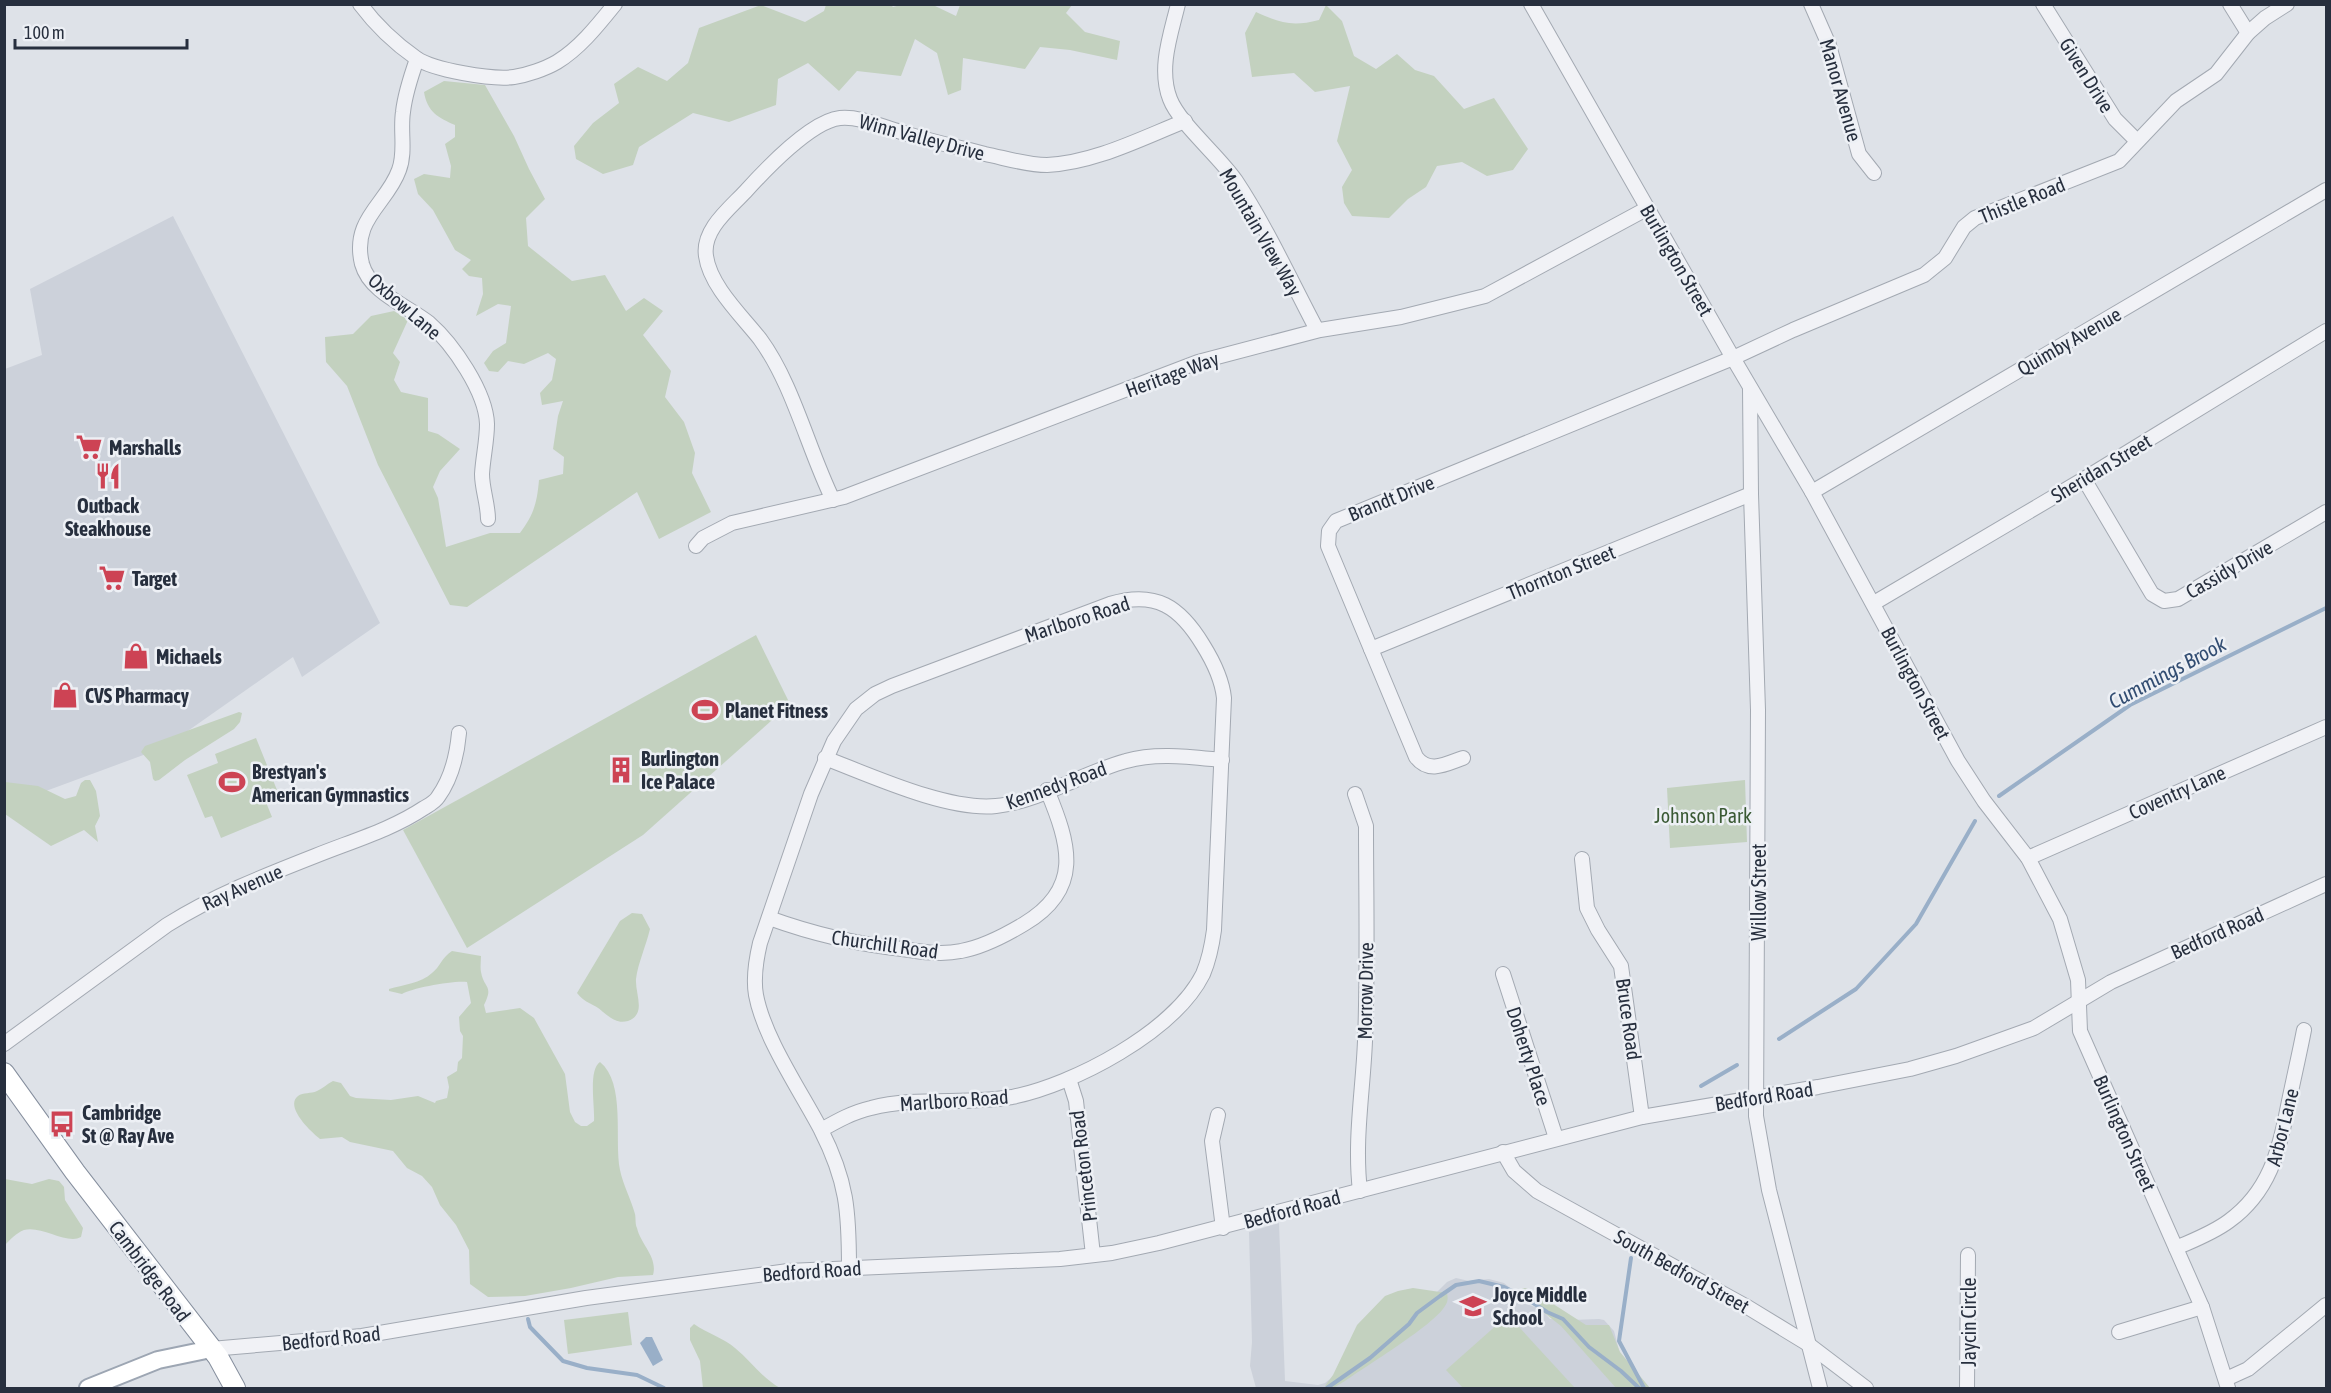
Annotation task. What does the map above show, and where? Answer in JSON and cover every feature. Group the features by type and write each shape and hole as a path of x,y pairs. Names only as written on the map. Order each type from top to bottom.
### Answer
{"highway":[{"name":"Cambridge Road","path":"4,1073 62,1155 211,1349 235,1389"}],"main road":[{"path":"88,1389 158,1360 211,1349"}],"street":[{"path":"360,4 393,39 417,59 432,67 512,77 555,63 570,53 615,4"},
{"name":"Mountain View Way","path":"1178,4 1169,38 1166,77 1170,99 1185,121 1235,180 1317,330"},
{"name":"Burlington Street","path":"1531,4 1750,388 1812,492 1958,761 1984,801 2028,858 2043,884 2062,926 2078,977 2080,1032 2202,1307 2227,1384"},
{"name":"Manor Avenue","path":"1811,4 1829,45 1859,154 1874,173"},
{"name":"Given Drive","path":"2043,4 2115,119 2137,141"},
{"path":"2230,4 2248,33"},
{"name":"Thistle Road","path":"1733,358 1799,327 1924,275 1945,258 1964,227 1975,218 2115,163 2127,155 2137,141 2176,101 2216,74 2248,33 2265,18 2287,4"},
{"name":"Oxbow Lane","path":"417,59 402,113 401,166 394,182 370,213 365,224 362,262 364,270 376,285 422,318 441,335 469,375 482,402 487,423 482,473 488,519"},
{"name":"Winn Valley Drive","path":"833,500 817,468 774,360 725,295 709,269 706,246 713,228 759,177 799,139 838,118 856,119 923,139 1028,164 1046,165 1082,159 1185,121"},
{"name":"Quimby Avenue","path":"1812,492 2326,190"},
{"name":"Heritage Way","path":"696,546 703,538 732,522 833,500 1198,362 1317,330 1401,317 1485,296 1648,208"},
{"name":"Sheridan Street","path":"1874,603 2326,332"},
{"name":"Brandt Drive","path":"1463,758 1435,767 1425,765 1417,759 1328,546 1329,531 1336,521 1733,358"},
{"name":"Willow Street","path":"1750,388 1758,710 1755,1098 1769,1190 1820,1389"},
{"name":"Cassidy Drive","path":"2084,479 2151,594 2164,601 2178,598 2326,512"},
{"name":"Thornton Street","path":"1371,649 1751,494"},
{"name":"Marlboro Road","path":"821,1130 854,1113 873,1107 923,1101 1010,1097 1069,1079 1109,1059 1149,1031 1188,996 1202,975 1211,951 1214,930 1224,698 1213,662 1194,630 1176,611 1158,602 1139,598 1124,600 920,674 875,694 849,716 825,758 760,944 755,986 758,1003 774,1042 821,1130 844,1188 848,1209 849,1268"},
{"name":"Coventry Lane","path":"2028,858 2326,727"},
{"name":"Ray Avenue","path":"4,1044 167,926 197,907 252,882 385,830 438,799 451,774 459,733"},
{"name":"Kennedy Road","path":"825,758 903,787 964,805 986,807 1007,804 1114,764 1138,758 1222,760"},
{"name":"Churchill Road","path":"769,918 842,941 916,951 959,952 992,941 1045,910 1058,894 1064,879 1068,862 1065,838 1047,790"},
{"name":"Morrow Drive","path":"1354,794 1366,826 1365,1038 1358,1124 1360,1191"},
{"name":"Bruce Road","path":"1582,859 1587,909 1621,964 1642,1117"},
{"name":"Bedford Road","path":"211,1349 362,1336 634,1291 788,1271 1029,1261 1094,1255 1143,1247 1642,1117 1882,1075 1956,1056 2034,1028 2111,982 2326,884"},
{"name":"Doherty Place","path":"1503,974 1556,1138"},
{"name":"Arbor Lane","path":"2176,1248 2230,1221 2253,1200 2265,1183 2278,1154 2304,1030"},
{"name":"Princeton Road","path":"1069,1079 1076,1101 1094,1255"},
{"path":"1218,1115 1212,1141 1223,1228"},
{"name":"South Bedford Street","path":"1503,1152 1514,1171 1538,1191 1714,1288 1808,1344 1866,1389"},
{"name":"Jaycin Circle","path":"1967,1389 1968,1255"},
{"path":"2227,1384 2326,1305"},
{"path":"2119,1332 2202,1307"}],"shaded area":[{"path":"173,216 380,623 302,677 293,657 165,747 27,798 5,785 5,369 42,355 30,289"},
{"name":"Joyce Middle School","path":"1279,1223 1285,1381 1318,1385 1325,1383 1430,1299 1447,1282 1456,1278 1469,1281 1489,1279 1504,1283 1526,1304 1541,1309 1550,1319 1604,1320 1614,1331 1621,1358 1638,1388 1256,1388 1250,1366 1252,1342 1249,1232"}],"green space":[{"path":"761,5 805,22 824,11 826,5 891,5 893,7 933,5 956,16 960,5 1072,5 1066,13 1085,32 1120,41 1117,60 1070,50 1040,47 1025,69 963,58 961,90 948,95 937,53 915,39 901,76 857,71 839,91 808,63 778,79 776,105 729,122 693,113 639,147 633,165 603,174 576,159 574,146 593,123 619,103 614,84 638,67 667,81 688,63 699,28"},
{"path":"1326,5 1342,21 1354,56 1376,69 1397,54 1415,70 1434,76 1464,109 1494,98 1528,149 1513,170 1487,176 1462,162 1437,166 1426,187 1408,199 1389,218 1352,216 1344,203 1342,187 1352,170 1337,141 1350,86 1315,92 1294,73 1252,77 1245,33 1256,12 1279,21 1301,23 1319,20"},
{"path":"444,81 485,85 514,136 545,199 526,218 528,246 572,281 605,275 626,311 644,298 663,311 643,335 671,371 665,397 684,422 695,453 692,473 711,512 659,539 637,492 467,607 450,605 378,465 347,386 326,362 325,337 353,334 371,316 394,311 408,320 393,353 400,362 394,380 401,392 428,398 428,431 438,434 460,449 440,471 433,487 438,498 446,547 490,533 520,533 534,508 539,480 563,474 564,457 553,449 558,416 563,401 542,405 540,393 552,380 556,359 548,353 524,364 508,361 498,372 489,371 484,363 493,351 506,343 511,306 498,304 476,316 483,294 482,278 469,276 462,269 471,260 455,250 433,210 418,194 414,179 424,174 450,178 451,166 445,144 455,137 455,125 444,120 431,109 424,92"},
{"path":"756,635 790,704 643,835 467,948 403,830"},
{"path":"239,712 242,713 240,722 234,729 185,760 159,780 153,779 150,762 141,752 145,746"},
{"name":"Brestyan's American Gymnastics","path":"256,738 277,790 263,795 272,817 221,838 212,816 205,818 187,775 218,763 215,754"},
{"path":"90,780 96,791 100,816 95,826 98,842 84,830 51,846 5,814 5,782 38,786 65,799 76,796 81,783"},
{"name":"Johnson Park","path":"1745,780 1747,842 1670,848 1667,788"},
{"path":"632,913 642,914 650,929 636,979 639,1009 634,1018 621,1022 577,993 620,921"},
{"path":"452,951 481,956 482,977 488,990 484,1005 486,1013 520,1008 534,1018 565,1074 570,1112 575,1122 581,1126 587,1126 594,1121 593,1080 596,1066 600,1062 608,1071 613,1084 618,1113 620,1170 635,1214 639,1234 653,1262 653,1275 618,1277 525,1296 488,1297 470,1284 469,1250 456,1225 440,1205 432,1187 422,1176 407,1168 393,1151 350,1142 342,1137 320,1139 306,1126 297,1113 294,1107 298,1096 317,1091 333,1081 341,1083 350,1096 356,1098 391,1100 418,1096 435,1103 447,1098 449,1087 447,1077 457,1071 458,1062 462,1058 463,1036 460,1031 459,1017 471,1003 467,982 433,985 402,994 389,991 389,989 428,976"},
{"path":"5,1179 32,1184 49,1179 59,1181 64,1187 65,1200 83,1228 81,1237 69,1239 31,1229 18,1233 5,1245"},
{"path":"1413,1288 1447,1293 1447,1303 1428,1324 1399,1345 1335,1387 1325,1386 1333,1375 1357,1325 1385,1296"},
{"path":"1525,1288 1542,1294 1547,1300 1586,1325 1609,1325 1620,1352 1650,1388 1616,1388 1561,1326 1524,1297 1521,1289"},
{"path":"628,1312 632,1345 568,1354 564,1320"},
{"path":"1508,1315 1575,1388 1463,1388 1446,1370"},
{"path":"694,1324 731,1345 780,1388 703,1388 700,1361 690,1340 690,1328"}],"water":[{"path":"646,1337 652,1337 663,1360 653,1366 640,1343"}],"waterway":[{"name":"Cummings Brook","path":"1999,796 2130,705 2326,608"},
{"name":"Cummings Brook","path":"1779,1039 1856,989 1916,924 1975,821"},
{"name":"Cummings Brook","path":"1701,1086 1737,1065"},
{"name":"Cummings Brook","path":"1631,1258 1619,1341 1644,1388"},
{"path":"1327,1388 1370,1358 1409,1324 1417,1313 1440,1296 1456,1285 1479,1281 1504,1287 1563,1319 1589,1347 1639,1388"},
{"path":"528,1319 530,1327 563,1361 587,1368 637,1375 664,1388"}],"place":[{"name":"Marshalls","path":"89,447"},
{"name":"Outback Steakhouse","path":"108,476"},
{"name":"Target","path":"112,578"},
{"name":"Michaels","path":"136,656"},
{"name":"CVS Pharmacy","path":"65,695"},
{"name":"Planet Fitness","path":"705,710"},
{"name":"Burlington Ice Palace","path":"621,770"},
{"name":"Brestyan's American Gymnastics","path":"232,782"},
{"name":"Cambridge St @ Ray Ave","path":"62,1124"},
{"name":"Joyce Middle School","path":"1473,1306"}]}
